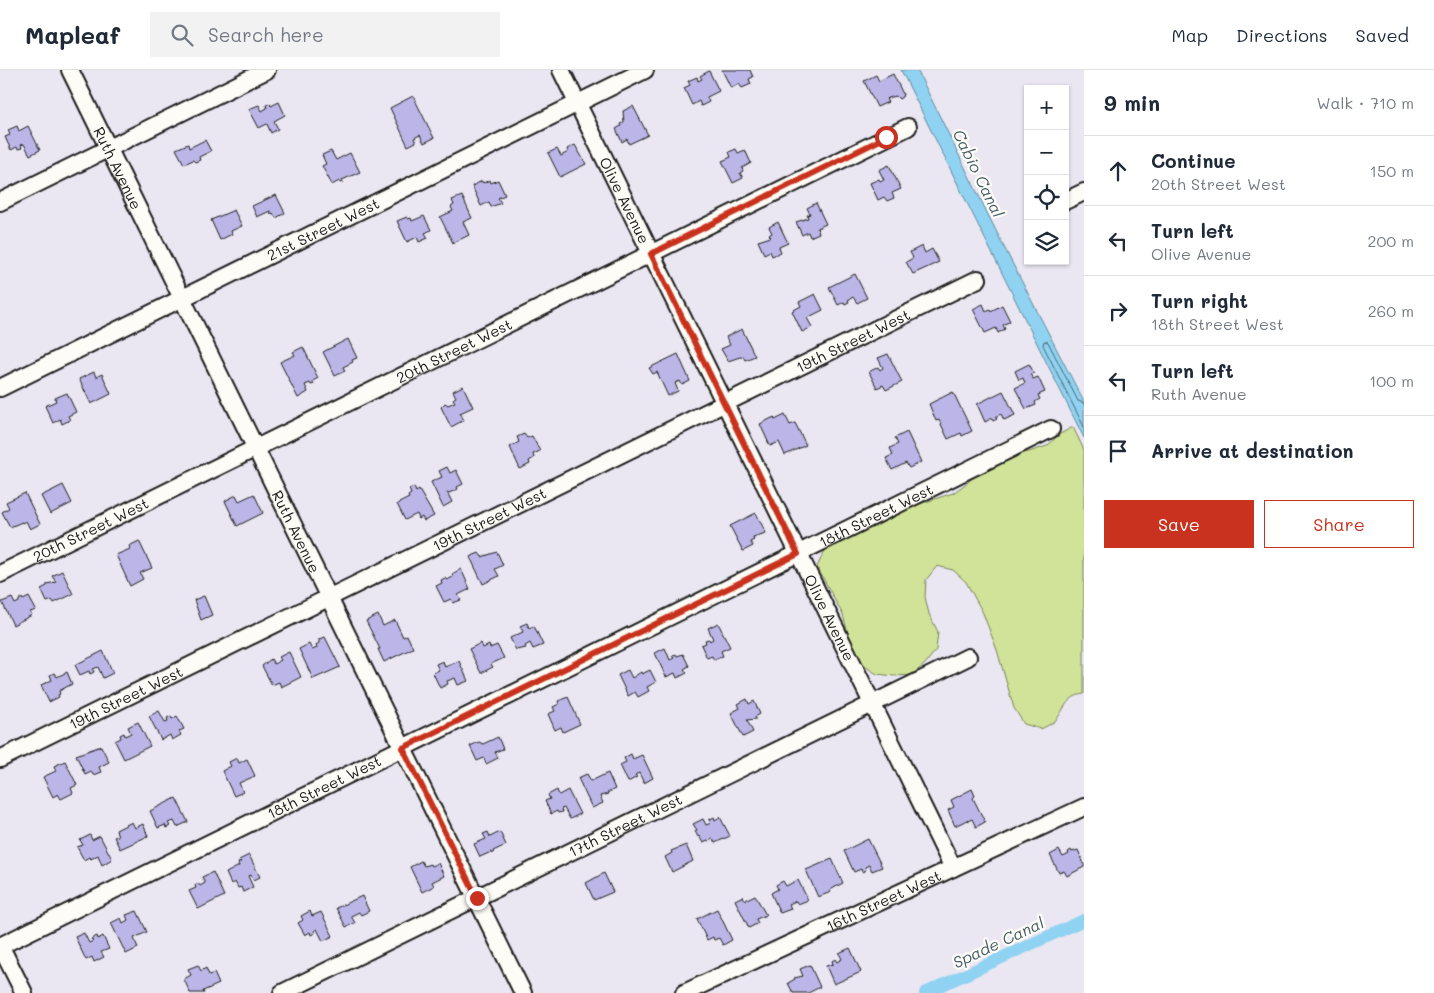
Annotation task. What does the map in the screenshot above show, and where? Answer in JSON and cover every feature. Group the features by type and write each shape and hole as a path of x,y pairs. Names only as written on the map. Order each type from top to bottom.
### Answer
{"street":[{"name":"Ruth Avenue","path":"70,70 523,993"},
{"path":"0,202 267,70"},
{"name":"Olive Avenue","path":"561,70 954,868"},
{"name":"21st Street West","path":"0,388 645,70"},
{"name":"20th Street West","path":"0,574 908,127"},
{"path":"1069,199 1084,192"},
{"name":"19th Street West","path":"0,759 978,279"},
{"name":"18th Street West","path":"0,946 1052,429"},
{"name":"17th Street West","path":"282,993 968,657"},
{"name":"16th Street West","path":"684,993 1084,807"},
{"path":"0,946 24,993"}],"green space":[{"path":"1073,427 1084,450 1084,694 1078,695 1069,701 1055,721 1041,729 1024,724 1014,708 997,650 983,613 966,582 953,570 937,566 926,580 925,597 929,614 938,632 936,650 925,664 912,675 894,676 877,674 861,664 852,648 843,615 817,567 824,552 837,542 901,510 953,493 980,471 1012,455 1047,446 1060,434"}],"water":[{"path":"901,70 917,70 1004,247 1084,402 1084,438"}],"building":[{"path":"722,70 750,70 753,77 749,79 751,84 742,88 739,84 731,88"},
{"path":"709,71 719,91 707,97 709,102 701,106 699,101 692,105 684,88 690,85 688,81 697,77 698,81 702,79 700,76"},
{"path":"893,74 903,94 902,97 899,99 896,96 886,99 888,102 877,107 864,81 876,75 879,81"},
{"path":"413,96 434,138 424,143 420,135 414,138 416,142 408,146 390,108"},
{"path":"279,102 285,115 274,121 278,129 271,133 267,124 259,128 249,109 259,105 262,111 267,108 266,105 270,103 271,106"},
{"path":"633,106 648,135 629,144 627,139 622,142 616,129 624,122 623,111"},
{"path":"17,126 19,131 28,126 40,150 30,155 24,144 21,145 22,148 18,149 17,147 11,150 5,137 10,135 8,130"},
{"path":"205,140 211,151 199,157 200,160 195,162 193,160 184,164 176,149 188,144 189,148"},
{"path":"575,145 586,164 560,177 548,153 557,149 561,156 568,152 567,149"},
{"path":"736,149 738,153 745,150 751,163 742,168 743,171 740,173 743,178 733,183 722,161 731,157 729,152"},
{"path":"331,151 336,160 350,153 360,172 342,180 343,182 340,183 339,181 332,185 322,166 326,164 322,155"},
{"path":"889,165 901,189 892,193 894,198 887,201 884,197 878,200 870,183 879,179 880,181 884,180 879,170"},
{"path":"490,180 491,183 498,180 505,195 498,198 501,203 491,207 489,202 481,206 472,186 482,181 483,183"},
{"path":"276,195 285,213 276,218 270,211 257,217 252,206"},
{"path":"462,196 472,218 463,222 469,235 453,243 440,217 453,211 451,207 454,205 452,200"},
{"path":"816,203 826,224 817,228 819,233 810,237 808,232 802,235 796,222 808,218 807,215 810,214 807,208"},
{"path":"234,210 242,226 231,231 232,234 220,240 211,220"},
{"path":"424,216 431,230 425,233 428,238 419,242 417,237 407,242 397,221 407,217 408,219 411,218 412,221"},
{"path":"778,222 788,243 779,247 781,252 772,256 770,251 764,254 758,241 771,237 769,235 772,233 769,227"},
{"path":"922,246 925,253 932,249 939,262 913,274 906,262 913,258 910,252"},
{"path":"855,274 867,298 857,303 853,297 848,300 849,302 838,305 829,287"},
{"path":"815,294 823,310 807,318 812,327 802,332 792,311 801,306 799,302"},
{"path":"983,304 986,311 990,309 991,311 1002,305 1010,321 1003,325 1005,329 998,333 996,328 985,333 973,309"},
{"path":"742,329 755,356 745,360 743,356 728,361 721,349 730,345 726,337"},
{"path":"348,339 357,358 343,367 345,371 335,376 323,352"},
{"path":"303,347 318,378 313,381 314,384 305,385 308,392 298,398 280,362 295,355 293,352"},
{"path":"678,354 690,381 682,385 680,381 675,383 678,391 668,396 657,372 653,374 649,368"},
{"path":"888,354 902,382 886,390 883,385 877,388 869,372 878,367 880,370 883,368 878,358"},
{"path":"1029,364 1034,373 1030,374 1033,379 1038,377 1045,392 1038,395 1040,399 1035,402 1036,405 1026,409 1015,388 1025,383 1023,378 1019,380 1015,371"},
{"path":"94,372 96,377 102,374 111,394 91,404 79,379"},
{"path":"463,386 473,407 460,413 464,420 451,427 441,407 445,403 448,405 455,402 453,399 456,397 453,391"},
{"path":"1003,391 1015,415 1004,420 1001,414 995,417 997,419 993,421 992,418 985,422 977,404"},
{"path":"953,392 972,431 962,436 961,433 948,439 939,420 936,421 929,404"},
{"path":"67,393 76,412 68,416 70,420 62,424 60,419 53,423 45,406 56,401 55,398"},
{"path":"785,415 790,425 795,423 806,445 785,455 779,442 770,446 760,424 774,417 775,420"},
{"path":"907,432 921,462 909,468 906,463 892,470 886,458 893,455 890,448 898,444 895,438"},
{"path":"524,434 527,438 532,436 540,451 533,454 534,458 529,461 530,464 520,469 510,447 519,442 517,437"},
{"path":"447,467 450,473 456,470 463,484 457,487 458,489 447,492 452,502 443,507 431,482 442,477 439,471"},
{"path":"63,485 72,503 50,514 41,496"},
{"path":"414,487 416,492 419,490 434,516 424,521 422,517 419,519 417,514 405,520 397,504 409,498 408,496 411,494 409,489"},
{"path":"25,493 40,524 30,529 26,521 10,527 2,512 9,508 6,502"},
{"path":"254,494 263,513 237,526 225,501 236,495 239,501"},
{"path":"756,513 766,533 753,537 754,540 750,542 753,546 743,551 730,526"},
{"path":"139,541 152,568 140,573 143,579 130,586 116,555 130,549 129,546"},
{"path":"497,552 503,565 495,569 499,576 483,584 470,557 479,553 482,557"},
{"path":"461,569 470,589 458,595 461,600 453,603 451,599 444,602 436,586 442,583 441,580 453,577 452,574"},
{"path":"62,571 73,594 54,603 52,600 47,602 41,589 47,586 47,584 56,582 52,576"},
{"path":"204,596 212,615 201,620 194,600"},
{"path":"29,597 36,610 30,612 32,615 13,625 2,602 12,598 15,604 22,598 23,600"},
{"path":"378,615 383,626 395,620 403,637 407,635 413,648 384,662 378,649 380,649 366,621"},
{"path":"527,623 529,628 534,626 543,645 533,649 530,643 525,646 526,648 516,650 510,638 523,632 520,626"},
{"path":"718,623 730,647 721,651 723,656 714,660 712,656 707,658 701,645 706,643 705,640 709,639 710,641 713,639 708,628"},
{"path":"325,637 340,667 313,679 299,649 309,644 312,650 317,648 316,645 319,643 319,639"},
{"path":"481,643 483,648 489,645 490,648 497,645 504,658 491,664 493,667 481,673 469,649"},
{"path":"665,648 670,660 676,654 677,656 683,654 689,666 684,669 687,673 677,678 675,673 666,677 655,653"},
{"path":"103,651 113,673 103,678 98,667 93,669 94,672 90,674 89,671 80,675 75,665"},
{"path":"289,652 301,677 281,687 279,682 272,685 262,666 271,659 274,664 281,660 279,657"},
{"path":"443,661 445,667 459,661 468,681 458,685 455,678 447,681 448,684 440,688 433,673 439,670 436,664"},
{"path":"628,670 632,678 641,672 642,674 650,670 656,682 647,687 649,691 638,697 635,692 628,696 618,675"},
{"path":"67,672 72,684 59,691 59,697 49,702 41,685 52,680 50,675 54,673 57,677"},
{"path":"568,697 580,724 563,732 561,727 555,730 548,714 555,711 553,707 559,704 558,701"},
{"path":"747,699 749,704 754,701 760,714 755,717 756,719 747,720 753,732 743,737 731,713 740,708 738,704"},
{"path":"159,711 165,722 171,716 172,719 177,716 184,729 179,731 181,735 172,740 170,735 161,740 149,716"},
{"path":"138,722 150,746 124,759 115,741 121,738 120,735 124,733 125,736 131,733 128,727"},
{"path":"498,737 503,749 495,752 498,758 486,764 484,758 477,761 470,746 479,742 483,744"},
{"path":"101,746 109,762 99,767 101,772 93,775 91,771 85,774 76,755"},
{"path":"631,754 633,759 642,755 653,778 644,783 639,773 635,775 637,777 628,782 620,765 626,762 624,758"},
{"path":"237,758 239,763 247,759 255,776 239,783 243,792 234,796 222,771 231,766 229,762"},
{"path":"65,761 77,785 71,788 73,793 61,799 58,794 53,797 43,777 56,771 54,766"},
{"path":"608,773 615,789 608,794 600,796 603,803 592,808 578,778 587,774 591,781"},
{"path":"972,789 975,796 973,798 985,822 976,827 972,819 955,826 948,810 954,807 951,800"},
{"path":"557,790 559,795 568,790 580,814 570,819 564,808 561,809 562,812 558,813 557,811 551,814 545,801 550,799 548,795"},
{"path":"176,798 188,822 177,827 174,821 168,823 170,826 166,828 165,825 158,828 150,811"},
{"path":"714,817 715,820 720,817 730,836 715,843 713,839 703,843 698,837 695,831 697,830 693,824 703,819 706,825 711,823 709,820"},
{"path":"132,822 135,828 143,824 148,836 120,849 114,837 118,836 116,830"},
{"path":"488,832 490,837 500,832 506,845 493,851 491,854 491,852 480,857 474,844 486,839 483,834"},
{"path":"90,835 92,840 100,836 112,859 102,865 98,855 84,860 77,847 83,845 80,840"},
{"path":"868,839 882,867 872,871 869,865 862,872 861,869 854,872 844,851"},
{"path":"686,845 693,861 672,872 665,857 672,853 671,851"},
{"path":"1059,850 1063,857 1069,854 1068,852 1071,850 1072,852 1078,850 1084,867 1067,876 1064,871 1059,873 1050,855"},
{"path":"249,855 260,877 254,880 251,875 248,876 253,887 243,892 241,887 238,888 235,882 231,884 226,873 239,866 238,863 241,862 239,860"},
{"path":"832,859 843,883 830,890 831,892 818,897 806,870"},
{"path":"421,861 424,866 438,863 444,876 432,882 434,886 422,892 410,867"},
{"path":"213,872 224,896 198,909 189,891 196,888 195,885 198,883 200,886 205,883 202,877"},
{"path":"604,873 613,892 594,900 586,883"},
{"path":"798,880 808,900 798,904 796,901 789,904 791,909 780,913 771,893 778,889 776,885 783,881 786,886"},
{"path":"755,895 766,915 756,919 758,923 749,928 735,900 743,896 745,900"},
{"path":"362,896 369,911 361,915 359,912 351,916 355,923 346,927 336,908"},
{"path":"717,909 732,940 723,945 719,938 714,940 713,937 707,940 697,919"},
{"path":"137,911 147,932 134,938 138,948 126,954 111,923 121,918 123,923 128,920 126,915"},
{"path":"310,911 312,916 321,912 333,936 323,941 317,929 311,935 310,932 305,935 298,923 303,920 301,916"},
{"path":"84,933 89,943 93,941 91,939 97,936 98,939 103,936 109,949 101,952 104,957 94,962 92,957 86,960 75,937"},
{"path":"850,948 861,972 834,984 826,966 833,964 832,961 835,959 837,962 842,959 839,953"},
{"path":"198,965 201,971 206,968 209,975 214,973 219,984 203,991 204,993 190,993 184,979 191,975 188,969"},
{"path":"810,965 820,987 808,993 793,993 788,983 794,978 803,976 800,969"}],"waterway":[{"name":"Spade Canal","path":"925,993 1084,920"}],"route":[{"path":"477,898 403,748 798,554 651,254 886,137"}],"water label":[{"name":"Cabio Canal","path":"979,173"}]}
